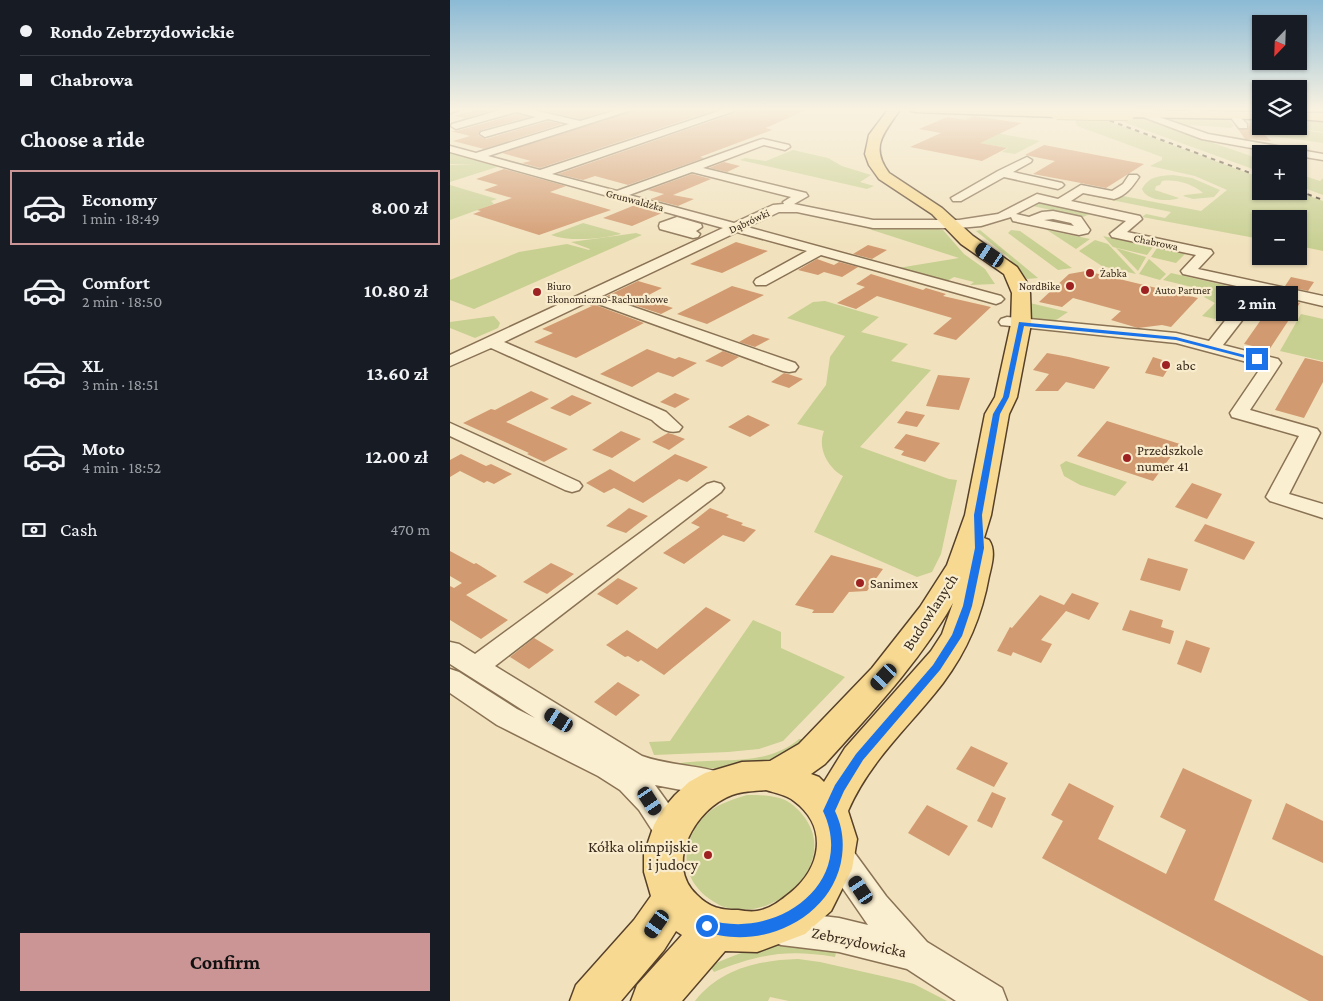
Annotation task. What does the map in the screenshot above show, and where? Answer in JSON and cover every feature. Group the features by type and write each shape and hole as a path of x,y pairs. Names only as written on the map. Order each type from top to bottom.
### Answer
{"main road":[{"name":"Budowlanych","path":"774,776 804,760 818,748 902,655 941,601 961,565 978,515 997,414 1006,397 1014,323 1006,284 996,269 930,204 892,175 883,162 882,155"},
{"name":"Budowlanych","path":"829,811 842,783 860,757 937,667 957,636 968,606 980,548 978,515"},
{"path":"774,776 810,790 829,811 837,832 837,854 830,879 812,903 794,916 773,927 750,932 717,930 690,916 673,898 666,883 663,868 664,853 670,831 680,815 693,801 718,784 742,777 774,776"},
{"path":"592,1001 649,935 673,898"},
{"path":"654,1001 686,962 717,930"}],"street":[{"name":"Grunwaldzka","path":"471,155 996,299"},
{"path":"476,156 480,155"},
{"path":"540,174 598,155"},
{"path":"617,195 728,155"},
{"path":"1309,155 1323,157"},
{"path":"957,198 1027,160"},
{"path":"691,168 802,196 790,202 787,207"},
{"path":"1002,173 1114,195 1127,186 1132,177"},
{"path":"1002,225 1017,218 1058,184"},
{"path":"1060,203 1081,189"},
{"path":"950,224 977,223 1002,217 1036,202"},
{"name":"Chabrowa","path":"1036,202 1060,203 1136,219 1117,234 1206,253 1188,271 1260,287"},
{"name":"Dąbrówki","path":"450,361 589,296 690,241 735,227 775,209 787,207 872,224 950,224"},
{"path":"1017,218 1031,221"},
{"path":"525,326 520,322 519,318 525,312 670,246 690,241"},
{"path":"761,282 820,250"},
{"path":"1212,348 1260,287 1323,301"},
{"path":"589,296 790,367"},
{"path":"1014,323 1176,338 1272,363 1239,413 1310,433 1277,497 1323,511"},
{"path":"491,342 659,416 672,427"},
{"path":"450,429 572,486"},
{"path":"476,667 714,488"},
{"path":"450,651 632,765 660,775 718,784"},
{"path":"450,678 507,717 608,767 636,785 650,801 670,831"},
{"name":"Zebrzydowicka","path":"837,854 874,907 915,954 989,1001"},
{"name":"Zebrzydowicka","path":"773,927 839,935 915,954"}],"green space":[{"path":"450,155 460,155 473,158 471,160 475,159 500,166 450,182 450,165 474,165 450,164"},
{"path":"781,155 814,155 828,158 842,166 871,175 860,182 874,186 867,189 740,160 745,158 766,161"},
{"path":"1156,155 1199,155 1252,175 1252,200 1307,200 1307,195 1323,201 1323,251 1307,248 1307,210 1252,210 1252,237 1142,217 1146,214 1165,218 1171,212 1087,195 1091,192 1123,196 1201,211 1227,190 1195,176 1150,166 1162,160 1162,157"},
{"path":"1213,155 1247,155 1252,157 1252,169"},
{"path":"1173,175 1192,178 1220,190 1214,197 1193,199 1183,196 1203,193 1184,183 1162,181 1160,185 1156,186 1155,190 1179,198 1158,200 1144,193 1142,189 1151,179 1159,176"},
{"path":"1307,177 1320,181 1323,178 1323,195 1307,189"},
{"path":"450,185 497,199 491,201 494,204 450,220"},
{"path":"1039,201 1092,213 1083,217 1028,205"},
{"path":"583,223 621,234 586,239 551,235"},
{"path":"864,226 928,227 943,230 964,254 985,269 995,284 970,285 974,282 954,277 947,281 942,281 898,268 959,258"},
{"path":"980,230 1038,278 1027,279 1007,256 976,231"},
{"path":"1011,230 1020,231 1072,268 1058,270 1008,233"},
{"path":"1047,230 1090,239 1076,249"},
{"path":"636,233 642,235 474,309 450,300 450,280 519,252 567,244 589,250 571,242"},
{"path":"1103,236 1153,247 1147,255 1113,247"},
{"path":"1095,240 1108,244 1136,274 1102,266 1079,251"},
{"path":"1116,248 1146,257 1138,271"},
{"path":"1157,248 1185,254 1176,263 1151,257"},
{"path":"1149,259 1166,274 1160,280 1139,274"},
{"path":"1171,273 1241,289 1215,319 1202,316 1215,303 1204,297 1208,291 1163,280"},
{"path":"825,301 879,317 861,332 908,344 891,361 931,370 860,447 949,479 957,480 941,554 932,572 917,577 814,532 843,476 833,468 825,457 822,444 824,431 797,424 826,385 830,357 845,336 787,318 813,302"},
{"path":"1030,303 1068,312 1050,324 1030,319"},
{"path":"1301,314 1323,319 1323,361 1280,351"},
{"path":"494,316 500,323 498,328 475,338 450,328 450,322"},
{"path":"1066,461 1127,482 1115,496 1080,485 1064,476 1060,465"},
{"path":"753,620 781,632 781,648 845,677 783,741 759,749 654,755 649,742 670,741"},
{"path":"799,739 807,741 780,758 756,765 727,768 674,766 675,764 691,762 755,758 785,748"},
{"path":"747,795 776,797 794,806 805,818 812,833 814,848 811,862 804,876 782,898 768,905 753,909 734,909 716,903 695,884 689,872 688,848 692,835 699,823 709,812 722,804"},
{"path":"789,943 837,947 835,957 787,953 759,957 714,972 710,966 748,951"},
{"path":"798,959 820,962 914,984 947,1001 789,1001 770,997 768,1001 695,1001 716,981 741,968 769,961"}],"building":[{"path":"508,155 580,155 540,168 522,163 531,161"},
{"path":"614,155 706,155 700,157 704,158 628,185 595,176 583,180 558,174"},
{"path":"950,155 994,155 982,161"},
{"path":"1025,155 1095,155 1144,164 1106,188 1033,174 1055,161"},
{"path":"724,162 740,166 727,172 709,168"},
{"path":"504,169 566,186 550,192 611,210 539,235 473,214 481,211 477,210 512,198 484,190 498,185 476,179"},
{"path":"692,174 711,179 673,195 694,199 678,206 651,199 664,194 648,190"},
{"path":"635,205 662,213 632,226 603,218"},
{"path":"736,242 768,251 722,273 690,264"},
{"path":"868,245 887,250 872,259 853,254"},
{"path":"817,259 834,265 839,262 858,267 842,277 824,272 818,275 798,270"},
{"path":"1086,271 1198,298 1171,327 1162,325 1138,328 1111,320 1121,311 1073,298 1062,307 1039,302 1069,274"},
{"path":"871,274 923,290 926,288 946,294 943,296 991,307 956,340 933,334 952,318 877,296 856,309 837,303 865,287 856,284"},
{"path":"1291,277 1314,282 1308,291 1285,286"},
{"path":"638,281 662,288 643,298 673,308 661,314 607,296"},
{"path":"732,286 764,295 707,324 677,314"},
{"path":"1277,297 1300,303 1269,350 1244,344"},
{"path":"590,303 644,323 576,358 534,342 553,333 542,329 592,306 587,304"},
{"path":"753,334 770,339 755,347 739,342"},
{"path":"647,349 675,359 679,357 697,363 673,377 658,372 632,387 600,374"},
{"path":"723,351 739,357 722,367 705,361"},
{"path":"1047,353 1110,367 1094,389 1066,382 1058,391 1035,391 1049,374 1033,370"},
{"path":"1153,357 1172,363 1163,377 1145,373"},
{"path":"1305,358 1323,362 1323,382 1304,418 1275,410"},
{"path":"784,373 803,379 789,388 771,382"},
{"path":"938,375 970,378 959,410 926,406"},
{"path":"531,391 549,399 506,422 568,449 544,462 527,454 529,453 463,423 491,409 495,410"},
{"path":"675,393 690,399 675,408 660,402"},
{"path":"572,395 592,403 570,416 550,408"},
{"path":"906,411 925,415 917,427 897,423"},
{"path":"748,415 770,425 750,437 728,427"},
{"path":"1107,421 1180,444 1153,481 1077,456"},
{"path":"621,431 641,439 612,458 592,450"},
{"path":"668,433 685,439 669,450 652,442"},
{"path":"906,434 940,443 925,462 901,455 904,451 894,448"},
{"path":"461,454 486,466 491,464 512,474 494,484 487,481 484,483 460,471 450,477 450,460"},
{"path":"675,454 708,467 687,482 679,479 643,503 614,488 604,493 586,483 610,469 634,482"},
{"path":"1192,483 1222,494 1207,519 1175,507"},
{"path":"629,508 648,516 626,533 606,526"},
{"path":"710,508 729,515 726,517 743,523 741,525 756,530 744,542 723,535 684,564 663,553 700,527 691,523"},
{"path":"1205,524 1255,542 1244,560 1194,541"},
{"path":"450,551 474,564 476,563 497,576 466,595 508,620 481,639 450,620 450,586 454,588 462,583 450,576"},
{"path":"831,555 883,569 867,591 849,592 833,613 812,613 814,610 795,605"},
{"path":"1148,558 1188,569 1180,591 1140,580"},
{"path":"551,563 574,574 547,594 523,582"},
{"path":"618,578 638,588 617,605 597,594"},
{"path":"1072,593 1099,603 1089,620 1066,611 1041,640 1052,644 1041,663 1013,652 1011,656 997,651 1010,627 1012,628 1040,595 1064,605"},
{"path":"706,607 731,620 664,675 641,660 638,662 628,656 625,657 606,645 627,630 657,649"},
{"path":"1130,610 1163,620 1161,627 1174,631 1170,644 1122,630"},
{"path":"534,638 554,650 529,669 510,657"},
{"path":"1186,640 1210,648 1201,673 1177,664"},
{"path":"618,682 640,695 616,716 594,702"},
{"path":"971,746 1008,763 994,787 956,769"},
{"path":"1183,768 1252,800 1214,900 1323,956 1323,1001 1309,1001 1042,858 1063,821 1051,815 1069,783 1114,806 1098,839 1166,874 1186,830 1160,817"},
{"path":"992,792 1006,798 992,828 977,821"},
{"path":"1286,803 1323,821 1323,863 1272,839"},
{"path":"927,805 968,826 949,856 908,833"}],"railway":[{"path":"1201,155 1252,174"},
{"path":"1307,194 1323,200"}],"place":[{"name":"Żabka","path":"1090,273"},
{"name":"NordBike","path":"1070,286"},
{"name":"Auto Partner","path":"1145,290"},
{"name":"Biuro Ekonomiczno-Rachunkowe","path":"537,292"},
{"name":"abc","path":"1166,365"},
{"name":"Przedszkole numer 41","path":"1127,458"},
{"name":"Sanimex","path":"860,583"},
{"name":"Kółka olimpijskie i judocy","path":"708,855"}],"route":[{"path":"707,926 717,930 738,932 750,932 773,927 801,912 822,892 835,867 838,842 837,832 829,811 839,788 860,757 937,667 957,636 968,606 980,548 978,515 997,414 1006,397 1021,324 1176,338 1257,359"}]}
